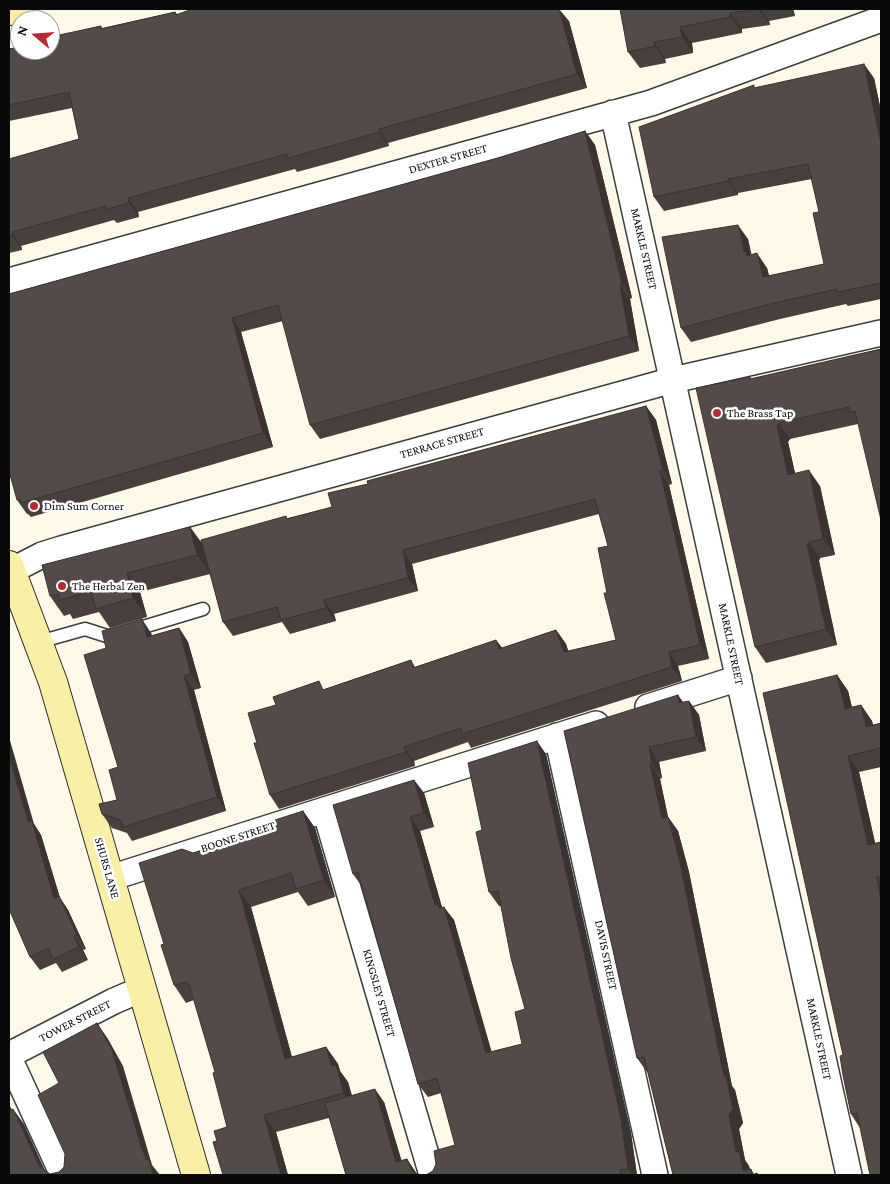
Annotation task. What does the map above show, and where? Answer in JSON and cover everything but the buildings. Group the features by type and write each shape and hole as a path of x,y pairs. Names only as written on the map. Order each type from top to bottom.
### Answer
{"street":[{"path":"9,11 19,9"},
{"name":"DEXTER STREET","path":"9,281 652,103 881,19"},
{"name":"MARKLE STREET","path":"613,113 849,1175"},
{"name":"TERRACE STREET","path":"10,569 61,549 673,380 881,333"},
{"name":"SHURS LANE","path":"10,569 53,682 196,1175"},
{"name":"BOONE STREET","path":"110,878 739,678"},
{"name":"DAVIS STREET","path":"557,736 654,1175"},
{"name":"KINGSLEY STREET","path":"325,810 432,1175"},
{"name":"TOWER STREET","path":"9,1057 114,1001 142,989"},
{"path":"9,1057 63,1175"}],"lane":[{"path":"39,642 84,629 110,637 203,609"}],"place":[{"name":"The Brass Tap","path":"717,413"},
{"name":"Dim Sum Corner","path":"34,506"},
{"name":"The Herbal Zen","path":"62,586"}]}
